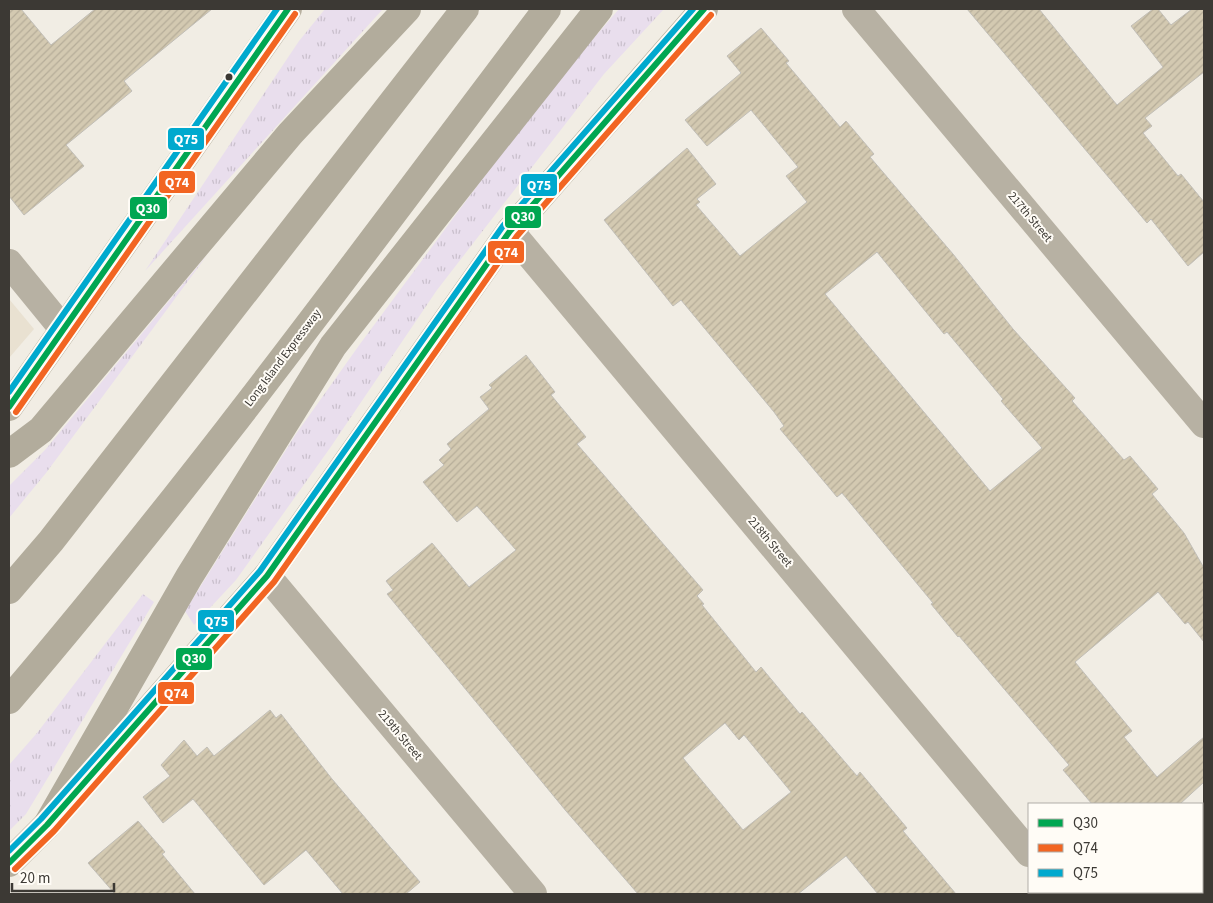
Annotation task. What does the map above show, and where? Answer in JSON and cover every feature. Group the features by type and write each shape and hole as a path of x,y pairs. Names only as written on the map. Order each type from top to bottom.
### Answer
{"highway":[{"path":"9,454 41,430 290,134 407,9"},
{"path":"9,590 57,534 465,9"},
{"name":"Long Island Expressway","path":"9,700 75,623 193,476 547,9"},
{"path":"46,825 189,577 332,346 599,9"}],"main road":[{"path":"12,394 63,329 288,9"},
{"path":"9,863 46,825 267,576 510,231 704,9"}],"street":[{"name":"217th Street","path":"856,9 1204,424"},
{"name":"218th Street","path":"510,231 1028,852"},
{"path":"9,263 63,329"},
{"name":"219th Street","path":"267,576 533,894"}],"shaded area":[{"path":"9,299 34,329 9,358"}],"green space":[{"path":"325,9 383,9 145,271 299,41"},
{"path":"619,9 664,9 604,74 437,290 330,448 236,580 194,625 185,611 296,434 360,344 543,97"},
{"path":"208,254 46,473 9,518 9,486 45,450"},
{"path":"143,594 154,602 26,814 9,831 9,765 37,733"}],"building":[{"path":"9,9 21,9 51,45 95,9 212,9 124,81 132,91 66,145 84,166 24,215 9,196"},
{"path":"967,9 1039,9 1117,105 1163,67 1131,26 1153,9 1158,9 1171,25 1192,9 1204,9 1204,72 1145,118 1152,126 1143,133 1178,176 1181,174 1204,202 1204,252 1188,266 1151,219 1147,223"},
{"path":"761,28 789,61 786,63 840,127 846,121 874,154 870,157 953,254 1013,329 1075,398 1072,401 1124,460 1130,456 1158,489 1152,494 1184,533 1204,568 1204,642 1188,622 1185,624 1158,592 1075,662 1132,731 1124,737 1157,777 1204,737 1204,782 1181,803 1091,803 1063,770 1069,765 958,637 931,604 933,603 842,493 837,497 780,429 784,426 774,412 681,300 673,306 604,220 687,148 716,184 697,199 700,202 696,205 740,256 807,202 786,176 798,167 751,110 707,146 685,120 741,73 727,56","holes":["877,252 944,334 947,332 1003,399 1001,401 1042,448 990,491 825,294"]},
{"path":"526,355 555,392 551,395 586,437 577,444 703,590 697,596 704,604 702,605 756,672 761,667 800,714 802,712 857,776 860,772 907,828 903,831 956,894 878,894 846,856 798,894 638,894 566,811 387,594 393,590 386,581 432,543 469,587 516,550 477,506 457,522 423,482 444,465 439,460 451,449 447,444 489,409 480,397 492,388 489,385","holes":["725,723 739,740 744,735 791,792 743,830 683,758"]},
{"path":"270,710 276,718 281,714 332,779 420,882 406,894 343,894 306,850 264,885 193,799 163,823 143,797 170,776 161,765 184,740 197,756 207,747 214,756"},
{"path":"138,821 165,852 162,854 195,894 115,894 88,863"}],"transit line":[{"name":"Q75","path":"9,392 277,9"},
{"name":"Q30","path":"9,407 288,9"},
{"name":"Q75","path":"9,851 41,819 260,571 503,226 693,9"},
{"name":"Q30","path":"9,863 47,825 267,576 510,231 704,9"},
{"name":"Q74","path":"16,412 295,14"},
{"name":"Q74","path":"15,869 54,831 274,582 517,236 711,15"}]}
